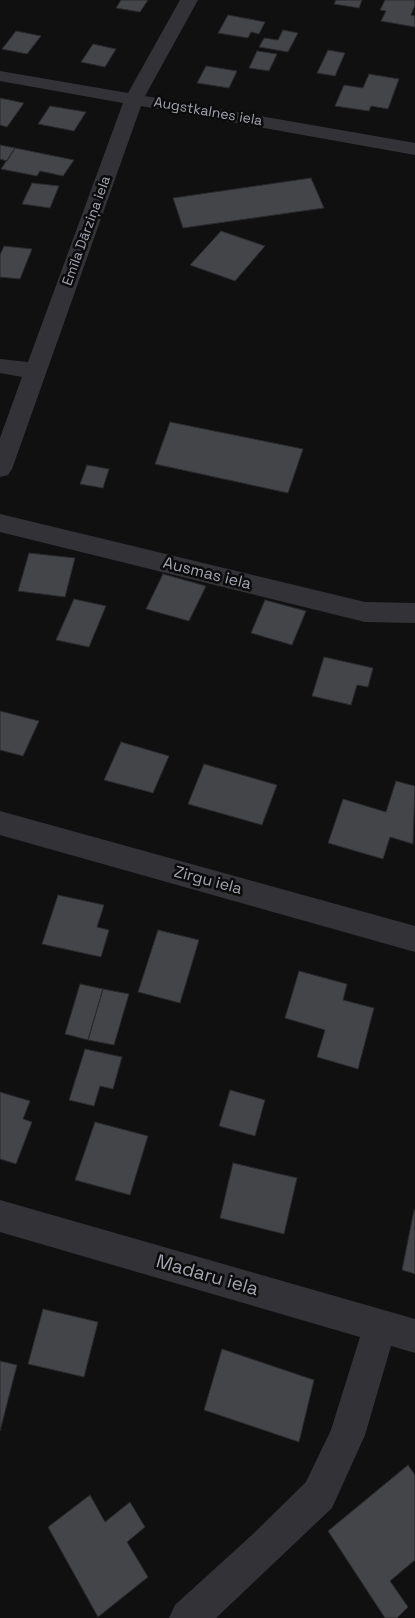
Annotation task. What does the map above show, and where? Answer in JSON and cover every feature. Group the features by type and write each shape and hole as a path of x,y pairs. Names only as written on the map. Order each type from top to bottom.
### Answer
{"street":[{"name":"Emīla Dārziņa iela","path":"0,469 134,99 189,0"},
{"name":"Augstkalnes iela","path":"0,76 415,149"},
{"path":"0,366 37,370"},
{"name":"Ausmas iela","path":"0,523 365,612 415,613"},
{"name":"Zirgu iela","path":"0,823 415,939"},
{"name":"Madaru iela","path":"0,1216 415,1336"},
{"path":"188,1618 266,1547 319,1495 347,1435 380,1326"}],"building":[{"path":"121,0 148,0 140,12 116,8"},
{"path":"336,0 362,0 359,8 334,4"},
{"path":"385,0 415,0 411,15 415,16 415,27 381,21 386,11 380,10"},
{"path":"228,15 265,22 259,34 251,32 248,38 218,33"},
{"path":"283,30 298,33 288,52 259,47 264,38 278,40"},
{"path":"16,31 41,36 27,54 2,49"},
{"path":"93,44 116,49 105,67 81,62"},
{"path":"328,50 345,53 335,76 317,73"},
{"path":"257,51 277,54 269,71 249,68"},
{"path":"206,66 237,71 229,88 197,83"},
{"path":"369,74 399,79 388,109 371,106 369,111 335,106 344,85 363,88"},
{"path":"0,98 24,103 7,127 0,125"},
{"path":"50,106 86,112 74,131 38,124"},
{"path":"0,145 15,148 7,161 0,159"},
{"path":"15,148 74,160 63,176 40,171 37,176 1,169"},
{"path":"311,178 324,208 183,228 173,198"},
{"path":"32,183 59,186 50,208 22,204"},
{"path":"221,231 265,246 235,281 190,265"},
{"path":"4,246 32,249 20,279 0,277 0,255"},
{"path":"170,422 303,449 288,493 155,464"},
{"path":"87,465 109,469 103,488 80,484"},
{"path":"29,553 75,558 65,597 18,591"},
{"path":"163,574 206,586 189,621 146,609"},
{"path":"74,599 106,606 89,647 56,640"},
{"path":"265,600 306,611 292,645 251,633"},
{"path":"324,657 373,668 368,687 357,685 351,705 312,696"},
{"path":"0,711 39,721 23,756 0,750"},
{"path":"121,742 169,756 153,793 104,780"},
{"path":"204,764 277,785 262,825 188,804"},
{"path":"396,781 415,786 413,844 390,837 383,859 328,843 343,799 386,812"},
{"path":"58,895 104,905 97,927 109,930 101,957 42,944"},
{"path":"158,930 199,940 180,1003 138,992"},
{"path":"299,971 347,984 343,1000 374,1008 358,1069 317,1057 325,1030 285,1018"},
{"path":"80,984 103,989 88,1040 65,1034"},
{"path":"103,989 129,994 114,1045 88,1040"},
{"path":"85,1049 122,1057 113,1089 100,1086 94,1106 69,1100"},
{"path":"230,1090 265,1100 255,1136 219,1126"},
{"path":"0,1092 30,1101 23,1119 32,1122 16,1164 0,1159"},
{"path":"95,1122 148,1136 130,1195 75,1180"},
{"path":"233,1163 297,1178 284,1234 220,1218"},
{"path":"415,1210 415,1274 402,1270"},
{"path":"43,1309 98,1322 84,1377 28,1364"},
{"path":"222,1349 314,1380 299,1442 204,1410"},
{"path":"0,1361 17,1365 0,1431"},
{"path":"408,1465 415,1475 415,1560 390,1581 408,1607 397,1618 385,1618 328,1531"},
{"path":"90,1495 105,1522 130,1502 145,1527 127,1542 148,1577 98,1617 48,1527"}]}
